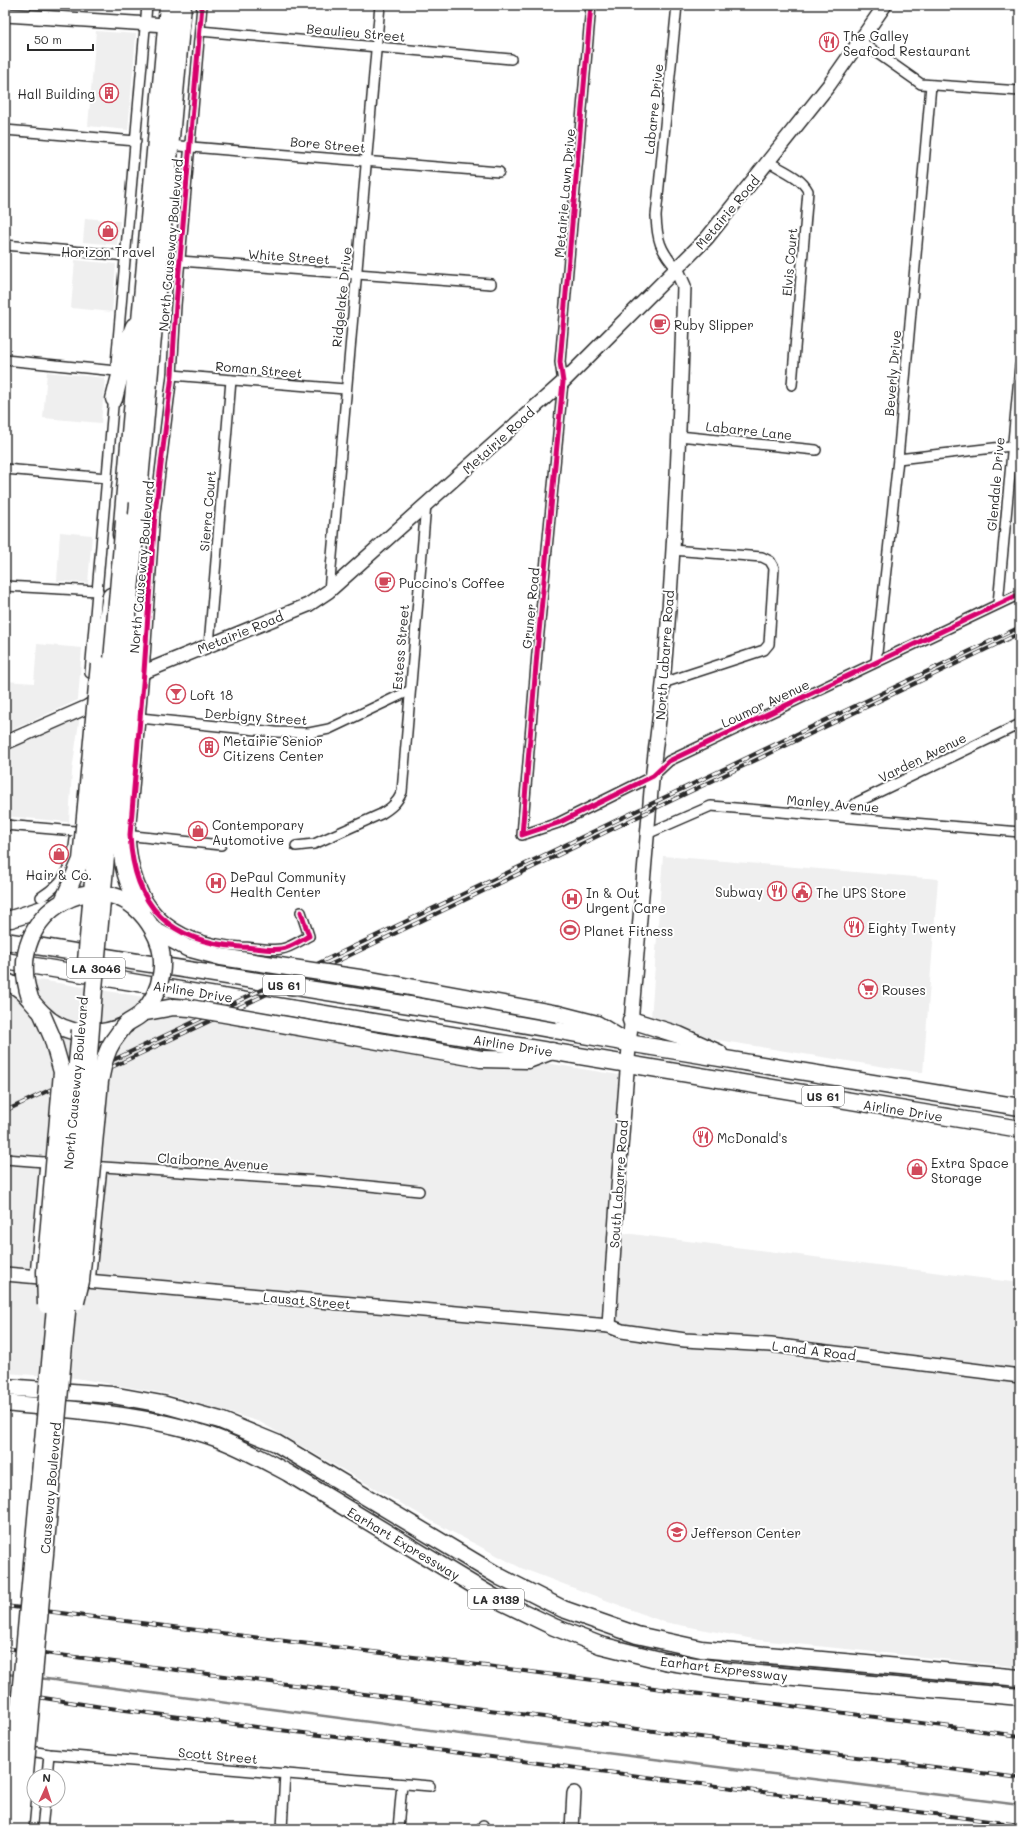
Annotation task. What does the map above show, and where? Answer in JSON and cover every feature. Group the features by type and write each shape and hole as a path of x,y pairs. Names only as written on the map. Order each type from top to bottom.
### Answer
{"highway":[{"name":"North Causeway Boulevard","path":"54,1377 71,1137 132,502 163,144 166,25 168,5"},
{"name":"North Causeway Boulevard","path":"132,502 142,308 182,5"},
{"path":"114,399 130,336 142,308"},
{"name":"North Causeway Boulevard","path":"82,1147 130,521"},
{"path":"64,899 81,860 99,664 130,521"},
{"path":"54,1377 80,1281 100,1081 107,1054 112,1042 126,1025 141,1013 153,997 161,974 160,949 150,925 129,887 121,854 121,835 137,642 138,599 130,521"},
{"path":"5,919 10,919 45,902 89,893 115,897 127,903 150,925 187,948 221,957 366,979 558,1014 597,1024 628,1043"},
{"path":"30,998 22,974 23,949 32,926 45,902"},
{"name":"Airline Drive","path":"5,941 454,1012 729,1060 1020,1107"},
{"name":"Airline Drive","path":"5,961 1020,1129"},
{"path":"5,981 19,987 30,998 42,1014 52,1037 62,1072 45,1272 54,1377"},
{"path":"141,1013 174,1007 190,1008 481,1058 528,1060 552,1051"},
{"path":"42,1014 54,1023 68,1030 82,1033 112,1031 126,1025"},
{"path":"631,1020 679,1035 713,1049 729,1060"},
{"path":"832,1098 885,1100 896,1096 898,1087"},
{"name":"Causeway Boulevard","path":"8,1829 54,1377 82,1147"},
{"name":"Causeway Boulevard","path":"20,1829 54,1377"},
{"name":"Earhart Expressway","path":"5,1387 112,1395 162,1404 220,1420 276,1443 500,1577 564,1609 637,1635 701,1648 1020,1678"},
{"name":"Earhart Expressway","path":"5,1404 82,1410 162,1424 215,1438 251,1453 288,1472 500,1601 554,1627 600,1645 664,1662 727,1671 1020,1697"}],"street":[{"path":"45,902 65,875 74,850 127,256 147,5"},
{"path":"5,15 166,25 179,16 182,5"},
{"name":"North Causeway Boulevard","path":"202,5 180,261 172,375 155,513 144,672 130,835 131,857 136,876 150,905 165,920 181,932 197,940 224,946 281,949 309,936 301,912"},
{"name":"Ridgelake Drive","path":"329,591 345,389 357,275 380,5"},
{"name":"Metairie Lawn Drive","path":"564,382 560,362 591,5"},
{"name":"Labarre Drive","path":"676,268 657,239 656,216 677,5"},
{"name":"Metairie Road","path":"5,743 87,707 144,672 308,605 329,591 564,382 707,238 829,85 885,5"},
{"name":"Beaulieu Street","path":"200,31 511,59"},
{"path":"860,41 915,82 921,84 1020,91"},
{"name":"Beverly Drive","path":"876,662 898,459 931,85"},
{"path":"5,130 136,141"},
{"name":"Bore Street","path":"163,144 499,172"},
{"name":"Elvis Court","path":"769,162 792,175 805,186 808,191 792,385"},
{"path":"5,245 127,256"},
{"name":"White Street","path":"180,261 491,284"},
{"name":"North Labarre Road","path":"628,1043 663,683 672,550 679,436 684,286 676,268"},
{"path":"5,360 116,370"},
{"name":"Glendale Drive","path":"998,604 1011,446 1020,366"},
{"name":"Roman Street","path":"172,375 345,389"},
{"name":"Sierra Court","path":"209,645 231,380"},
{"name":"Gruner Road","path":"522,835 538,645 564,382"},
{"name":"Labarre Lane","path":"679,436 816,450"},
{"path":"898,459 1011,446"},
{"path":"5,469 107,478"},
{"name":"Estess Street","path":"296,846 314,844 381,814 391,808 398,801 402,792 409,691 426,504"},
{"path":"663,683 764,650 769,644 774,568 770,561 762,556 672,550"},
{"path":"5,586 98,591"},
{"name":"Loumor Avenue","path":"522,835 558,823 653,776 670,761 1020,594"},
{"name":"Derbigny Street","path":"140,718 276,732 309,733 328,729 409,691"},
{"name":"Varden Avenue","path":"838,816 858,802 1020,724"},
{"name":"Manley Avenue","path":"649,833 711,806 1020,832"},
{"path":"5,825 76,832 130,835 222,846"},
{"name":"South Labarre Road","path":"609,1326 628,1043"},
{"name":"Claiborne Avenue","path":"5,1159 318,1181 419,1191"},
{"path":"35,1276 45,1162"},
{"path":"90,1282 102,1167"},
{"name":"Lausat Street","path":"5,1274 609,1326"},
{"name":"L and A Road","path":"609,1326 622,1331 685,1340 771,1345 1020,1376"},
{"name":"Scott Street","path":"5,1747 49,1754 430,1786"},
{"path":"48,1768 49,1754"},
{"path":"282,1829 285,1773"},
{"path":"398,1829 402,1784"},
{"path":"572,1829 574,1793"},
{"path":"42,1829 44,1808"}],"shaded area":[{"path":"96,31 136,34 128,130 88,126"},
{"path":"85,218 120,221 117,245 83,242"},
{"path":"75,260 116,264 112,312 71,308"},
{"path":"47,372 105,378 101,423 43,418"},
{"path":"60,532 92,535 88,583 57,581"},
{"path":"37,644 82,648 78,700 5,733 5,681 34,683"},
{"path":"80,715 72,771 69,822 5,816 5,749"},
{"path":"663,856 938,879 923,1073 717,1040 651,1019"},
{"path":"5,977 46,981 619,1075 608,1231 1020,1283 1020,1667 759,1640 664,1622 521,1568 435,1523 260,1422 168,1394 76,1378 5,1373"}],"waterway":[{"path":"5,1674 16,1675"},
{"path":"39,1678 543,1745 1020,1805"}],"railway":[{"path":"5,1111 342,952 1020,627"},
{"path":"65,1089 344,958 1020,633"},
{"path":"5,1606 494,1667 1020,1736"},
{"path":"5,1648 1020,1778"},
{"path":"5,1692 102,1707 1020,1825"}],"cycle path":[{"path":"202,5 176,305 172,375 155,513 144,672 130,835 133,860 139,882 148,901 160,916 175,928 194,938 216,944 241,947 271,950 284,948 292,946 309,936 301,912"},
{"path":"591,5 560,362 563,382 537,653 522,835 558,823 653,776 669,761 1020,594"}],"place":[{"name":"The Galley Seafood Restaurant","path":"829,42"},
{"name":"Hall Building","path":"109,93"},
{"name":"Horizon Travel","path":"108,231"},
{"name":"Ruby Slipper","path":"660,324"},
{"name":"Puccino's Coffee","path":"385,582"},
{"name":"Loft 18","path":"176,694"},
{"name":"Metairie Senior Citizens Center","path":"209,747"},
{"name":"Contemporary Automotive","path":"198,831"},
{"name":"Hair & Co.","path":"59,854"},
{"name":"DePaul Community Health Center","path":"216,883"},
{"name":"Subway","path":"777,891"},
{"name":"The UPS Store","path":"802,892"},
{"name":"In & Out Urgent Care","path":"572,899"},
{"name":"Eighty Twenty","path":"854,927"},
{"name":"Planet Fitness","path":"570,930"},
{"name":"Rouses","path":"868,989"},
{"name":"McDonald's","path":"703,1137"},
{"name":"Extra Space Storage","path":"917,1169"},
{"name":"Jefferson Center","path":"677,1532"}]}
